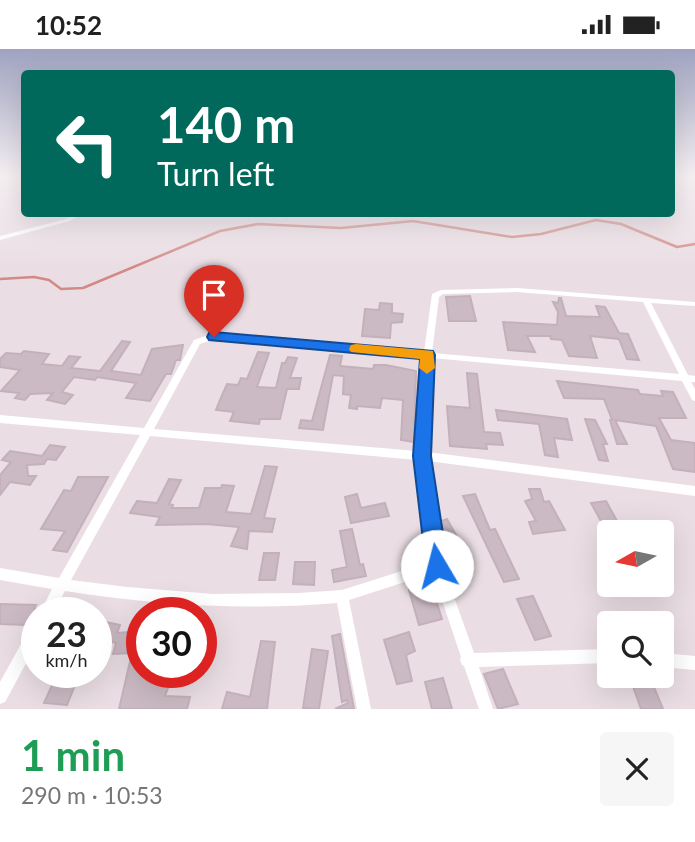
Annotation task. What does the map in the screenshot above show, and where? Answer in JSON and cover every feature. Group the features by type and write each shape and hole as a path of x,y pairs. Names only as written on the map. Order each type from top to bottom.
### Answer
{"street":[{"path":"0,237 73,217"},
{"path":"486,709 437,566 422,456 428,355 435,296 441,292 517,290 695,304"},
{"path":"645,299 690,379 695,398"},
{"path":"55,597 145,431 197,342 207,336 690,379"},
{"path":"0,419 422,456 695,491"},
{"path":"0,574 61,585 214,601 287,603 342,596 437,566"},
{"path":"342,596 364,709"},
{"path":"467,660 597,656"},
{"path":"0,697 21,658"},
{"path":"674,661 695,663"}],"building":[{"path":"470,296 476,321 449,321 446,297"},
{"path":"559,298 566,316 600,317 596,306 605,307 619,333 628,334 639,360 627,359 619,339 590,336 597,358 569,356 562,340 551,339 550,336 527,336 535,352 508,350 503,322 557,325 558,312 553,302 558,303"},
{"path":"380,303 392,304 392,313 403,314 402,322 391,323 390,338 362,336 365,309 379,310"},
{"path":"122,341 130,342 111,371 141,375 152,349 183,345 180,360 176,360 171,374 166,374 150,401 126,398 136,383 97,377 95,380 74,377 62,392 73,395 65,404 47,400 53,393 30,394 25,400 15,398 19,393 1,391 20,370 0,367 0,359 6,353 21,354 24,351 49,354 42,364 62,366 69,356 80,357 71,368 100,371"},
{"path":"258,352 269,353 257,387 276,388 282,363 285,363 288,357 297,358 290,378 301,378 299,389 287,389 280,419 260,419 259,424 230,421 234,412 216,410 220,400 227,384 238,385 241,378 247,379"},
{"path":"330,355 342,356 340,366 373,369 374,365 386,365 416,371 414,442 401,440 403,400 382,398 380,408 349,408 351,395 343,394 344,376 333,375 323,430 299,428 301,420 312,421"},
{"path":"467,373 477,374 484,432 500,433 503,445 486,444 487,449 450,446 447,406 470,408"},
{"path":"557,381 638,390 640,394 663,396 661,391 673,392 686,418 659,418 671,440 695,443 695,472 673,469 656,426 615,420 627,444 617,444 604,399 564,398"},
{"path":"496,410 567,419 572,440 554,438 558,457 545,455 539,424 498,420"},
{"path":"585,419 595,420 607,444 603,444 608,461 599,460"},
{"path":"50,445 65,447 56,460 47,459 44,464 27,465 28,476 36,476 30,485 10,482 0,495 0,475 11,462 2,460 10,451 42,456"},
{"path":"265,466 277,467 264,518 275,519 272,532 249,531 247,549 231,546 239,527 206,524 156,525 160,517 130,513 137,501 157,503 169,479 181,480 169,504 173,505 172,508 199,508 205,488 221,488 222,485 234,486 226,512 251,514"},
{"path":"78,477 108,477 67,552 53,550 65,531 41,529 64,490 71,491"},
{"path":"529,489 540,489 544,502 549,501 565,530 533,534 529,522 536,521 525,501 532,499"},
{"path":"357,494 361,508 385,503 389,516 351,523 345,497"},
{"path":"475,494 490,530 495,529 519,579 504,582 463,496"},
{"path":"606,501 616,520 600,520 591,503"},
{"path":"447,519 457,537 442,542 439,522"},
{"path":"352,529 360,565 363,564 366,576 334,582 332,570 347,567 340,531"},
{"path":"264,553 279,553 275,580 259,580"},
{"path":"295,562 315,562 314,585 293,584"},
{"path":"431,585 442,619 419,625 409,590"},
{"path":"533,596 551,636 535,640 517,599"},
{"path":"0,604 21,605 21,625 0,624"},
{"path":"112,623 120,625 117,633 126,632 126,653 113,654 116,643 112,642"},
{"path":"409,632 415,651 406,655 412,681 397,684 384,640"},
{"path":"340,634 354,709 335,709 348,703 347,700 342,702 332,636"},
{"path":"261,641 275,642 267,709 222,709 227,692 250,697"},
{"path":"312,649 328,651 319,709 303,708"},
{"path":"503,669 518,704 498,709 484,674"},
{"path":"443,678 452,709 432,709 425,682"},
{"path":"126,679 126,688 168,688 165,696 190,697 187,709 119,709"},
{"path":"51,688 74,688 67,705 44,703"},
{"path":"634,688 654,688 663,709 641,709"}],"waterway":[{"path":"0,279 34,277 49,280 61,289 83,288 220,231 258,224 341,228 413,221 512,237 541,234 596,220 621,224 677,247 695,244"}],"slow traffic":[{"path":"356,349 428,355 427,368"}],"route":[{"path":"214,337 428,355 422,456 437,566"}]}
